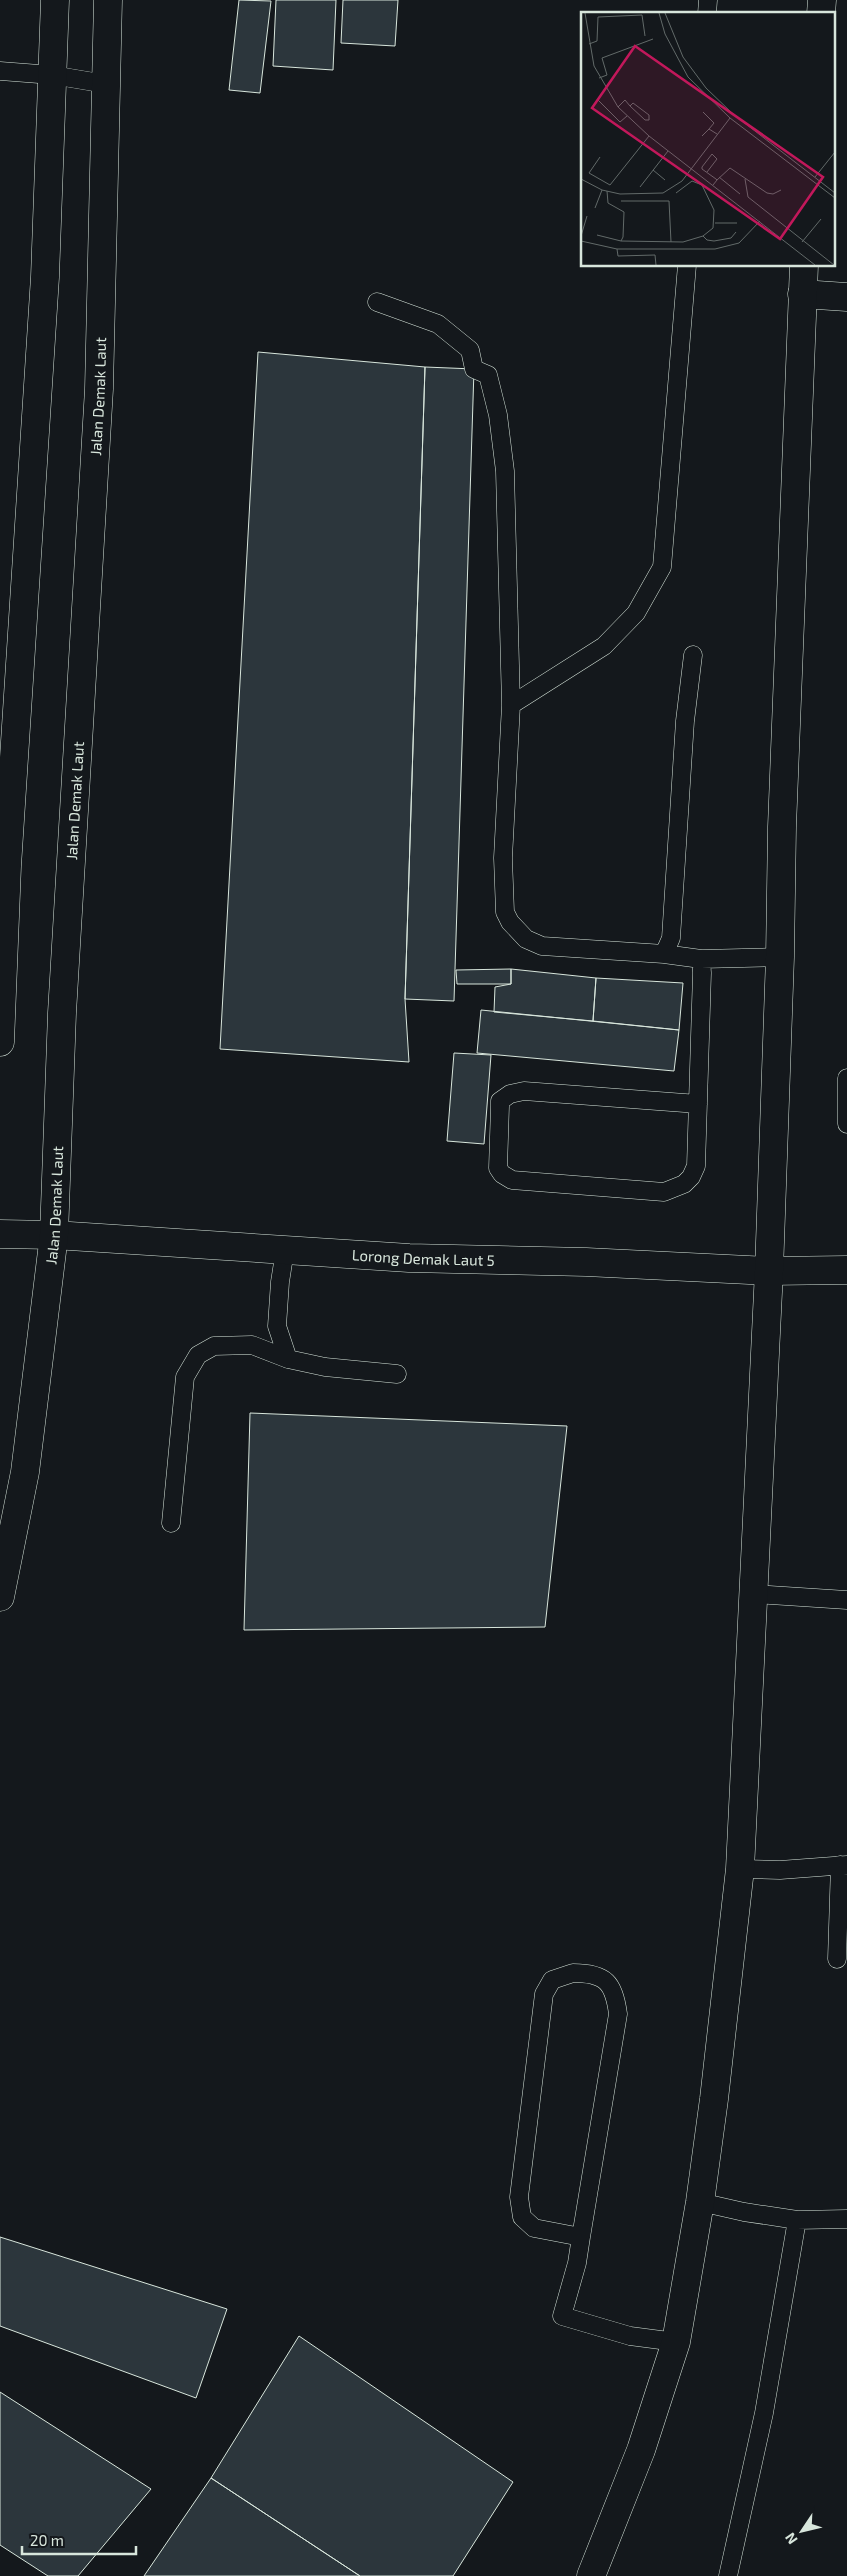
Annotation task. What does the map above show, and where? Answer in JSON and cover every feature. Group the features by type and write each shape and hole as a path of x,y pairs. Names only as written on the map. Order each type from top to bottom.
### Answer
{"street":[{"path":"0,1042 7,866 45,277 55,0"},
{"name":"Jalan Demak Laut","path":"0,1597 25,1472 54,1235 62,1012 99,389 108,0"},
{"path":"591,2576 641,2450 676,2342 700,2202 714,2099 740,1868 769,1271 780,957 782,826 804,266"},
{"path":"802,294 847,297"},
{"name":"Lorong Demak Laut 5","path":"0,1234 54,1235 409,1258 586,1262 769,1271 847,1270"}],"lane":[{"path":"0,71 52,75 106,84"},
{"path":"511,705 604,646 636,614 662,567 686,266"},
{"path":"377,302 438,324 470,350 474,369 488,375 498,415 505,471 511,705 503,858 506,912 510,922 526,939 542,946 664,954 701,959 780,957"},
{"path":"664,954 671,938 685,721 692,655"},
{"path":"698,1104 524,1091 510,1094 500,1101 498,1168 502,1174 512,1180 655,1191 676,1189 691,1177 696,1166 698,1104 702,973 701,959"},
{"path":"847,1078 847,1124"},
{"path":"285,1250 280,1282 277,1326 288,1359"},
{"path":"171,1522 185,1377 198,1355 214,1346 252,1345 288,1359 325,1367 397,1374"},
{"path":"753,1594 847,1600"},
{"path":"740,1868 780,1870 843,1865 837,1959"},
{"path":"581,2237 534,2228 522,2216 519,2197 544,1994 552,1980 573,1973 588,1973 604,1979 615,1993 618,2014 577,2263 562,2316 630,2336 676,2342"},
{"path":"700,2202 744,2212 797,2220 847,2219"},
{"path":"728,2576 764,2413 797,2220"}],"building":[{"path":"239,0 271,1 260,93 229,90"},
{"path":"276,0 336,0 333,70 273,66"},
{"path":"343,0 398,0 395,46 341,43"},
{"path":"258,352 425,367 405,999 409,1062 220,1049"},
{"path":"425,367 474,369 454,1001 405,999"},
{"path":"511,969 596,978 593,1021 494,1012 495,987 511,984"},
{"path":"511,969 511,984 457,984 456,970"},
{"path":"596,978 683,983 679,1030 593,1021"},
{"path":"481,1010 679,1030 674,1071 477,1053"},
{"path":"454,1053 491,1055 484,1144 447,1141"},
{"path":"250,1413 567,1426 545,1627 244,1630"},
{"path":"0,2237 227,2309 196,2398 0,2326"},
{"path":"299,2336 513,2482 453,2576 360,2576 211,2478"},
{"path":"0,2392 151,2489 78,2576 48,2576 0,2545"},
{"path":"211,2478 360,2576 144,2576"}]}
